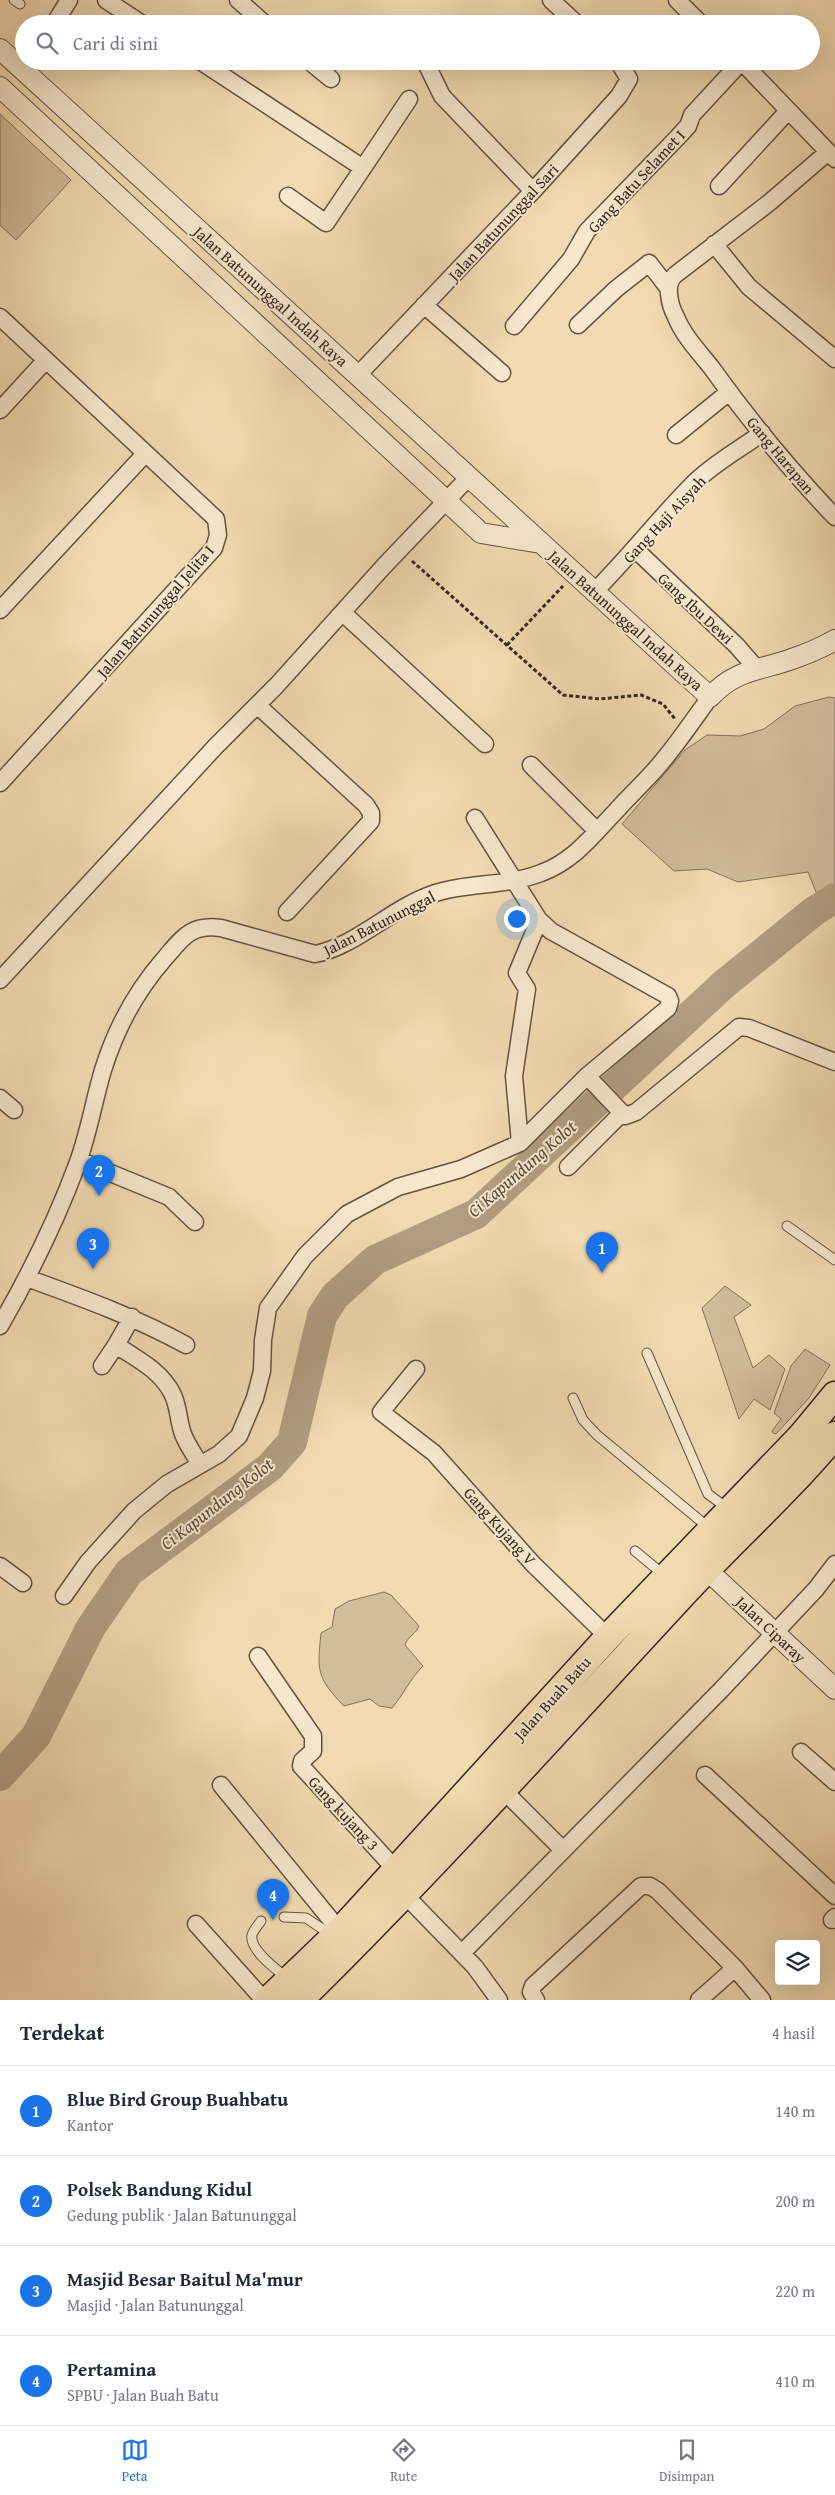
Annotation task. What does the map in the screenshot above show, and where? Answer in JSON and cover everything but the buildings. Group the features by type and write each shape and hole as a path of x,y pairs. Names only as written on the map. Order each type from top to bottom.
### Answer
{"main road":[{"name":"Jalan Buah Batu","path":"266,2000 302,1994 400,1882 608,1637 800,1436 835,1395"},
{"name":"Jalan Buah Batu","path":"302,1994 338,1934 400,1882 503,1790 706,1569 774,1502 835,1435"}],"street":[{"path":"60,15 69,0"},
{"path":"106,0 128,15"},
{"path":"238,0 256,15"},
{"path":"551,0 567,15"},
{"path":"677,0 692,15"},
{"name":"Jalan Batununggal Indah Raya","path":"0,49 15,58"},
{"name":"Jalan Batununggal Indah Raya","path":"31,70 358,376 710,697"},
{"path":"214,70 363,168"},
{"path":"319,70 331,80"},
{"path":"429,70 442,96 533,191"},
{"name":"Jalan Batununggal Sari","path":"358,376 533,191 619,96 629,79 624,70"},
{"name":"Gang Batu Selamet I","path":"514,326 571,259 587,231 688,126 692,115 733,70"},
{"path":"578,325 616,289 649,263 669,284 714,244 832,155 750,70"},
{"name":"Jalan Batununggal Indah Raya","path":"0,87 481,533 541,543"},
{"path":"288,196 326,223 409,99"},
{"path":"719,186 788,110"},
{"path":"714,244 728,264 749,287 835,359"},
{"name":"Gang Harapan","path":"669,284 676,317 729,392 796,476 835,517"},
{"path":"424,305 502,373"},
{"name":"Jalan Batununggal Jelita I","path":"0,317 216,519 218,535 214,548 0,783"},
{"path":"0,410 45,361"},
{"path":"676,435 729,392"},
{"name":"Gang Haji Aisyah","path":"594,592 694,483 728,455 740,450 762,433"},
{"path":"0,610 145,454"},
{"path":"0,980 216,746 257,705 384,566 469,477"},
{"name":"Gang Ibu Dewi","path":"635,549 737,646 756,668"},
{"path":"343,613 383,652 485,744"},
{"path":"710,697 722,684 756,668 788,660 835,641"},
{"name":"Jalan Batununggal","path":"0,1326 27,1278 79,1160 104,1068 122,1019 145,981 184,935 207,926 221,928 315,954 327,952 403,908 442,892 515,881 542,873 562,863 584,846 660,764 710,697"},
{"path":"257,705 366,805 371,813 371,821 287,912"},
{"path":"530,765 597,831"},
{"path":"64,1596 88,1562 134,1511 167,1484 219,1454 239,1436 256,1398 262,1371 263,1340 268,1308 305,1256 348,1214 398,1187 461,1169 522,1141 586,1076 668,1008 670,1001 668,996 551,931 539,920 475,818"},
{"path":"522,1141 514,1076 527,989 517,973 539,920"},
{"path":"586,1076 619,1111 630,1115 740,1027 749,1028 835,1062"},
{"path":"0,1098 14,1110"},
{"path":"568,1167 619,1111"},
{"path":"79,1160 169,1196 196,1222"},
{"path":"27,1278 124,1331 186,1345"},
{"path":"124,1331 149,1366 172,1393 179,1410 183,1434 200,1465"},
{"path":"102,1366 124,1331"},
{"name":"Gang Kujang V","path":"416,1368 381,1412 434,1452 533,1564 608,1637"},
{"path":"462,1952 775,1633 816,1589 835,1564"},
{"path":"0,1566 23,1584"},
{"name":"Jalan Ciparay","path":"706,1569 835,1689"},
{"name":"Gang kujang 3","path":"258,1656 313,1736 313,1751 302,1761 301,1766 400,1882"},
{"path":"801,1752 835,1782"},
{"path":"705,1775 835,1896"},
{"path":"221,1785 338,1934"},
{"path":"503,1790 563,1850"},
{"path":"400,1882 476,1967 499,2000"},
{"path":"536,2000 531,1992 533,1986 641,1886 650,1886 658,1891 735,1968 762,2000"},
{"path":"196,1924 266,2000"},
{"path":"699,2000 735,1968"}],"lane":[{"path":"787,1226 835,1260"},
{"path":"647,1353 708,1494 729,1510"},
{"path":"573,1398 583,1420 597,1435 711,1530"},
{"path":"635,1551 666,1577"},
{"path":"284,1917 306,1918 338,1934"},
{"path":"261,1921 252,1935 252,1945 270,1965 302,1994"}],"path":[{"path":"400,550 563,695 600,699 641,695 663,704 685,732"},
{"path":"507,645 575,574"}],"shaded area":[{"path":"0,114 71,180 16,240 0,225"},
{"path":"829,697 835,698 835,898 816,892 808,872 738,882 707,869 674,871 622,824 685,750 707,735 740,736 764,729 795,706"},
{"path":"725,1286 751,1305 734,1317 753,1368 769,1355 785,1369 770,1410 754,1399 739,1419 702,1308"},
{"path":"805,1349 830,1365 809,1398 776,1434 773,1433 772,1431 781,1419 774,1413 791,1366"},
{"path":"384,1592 391,1595 419,1626 405,1645 423,1666 392,1708 379,1706 370,1699 344,1706 328,1688 321,1674 319,1657 321,1633 332,1627 335,1609 349,1601"}],"waterway":[{"name":"Ci Kapundung Kolot","path":"0,1776 36,1736 91,1627 129,1572 270,1467 292,1442 322,1316 335,1296 375,1260 476,1214 723,985 813,912 835,898"}],"place":[{"name":"Polsek Bandung Kidul","path":"99,1196"},
{"name":"Masjid Besar Baitul Ma'mur","path":"93,1269"},
{"name":"Blue Bird Group Buahbatu","path":"602,1273"},
{"name":"Pertamina","path":"273,1920"}]}
